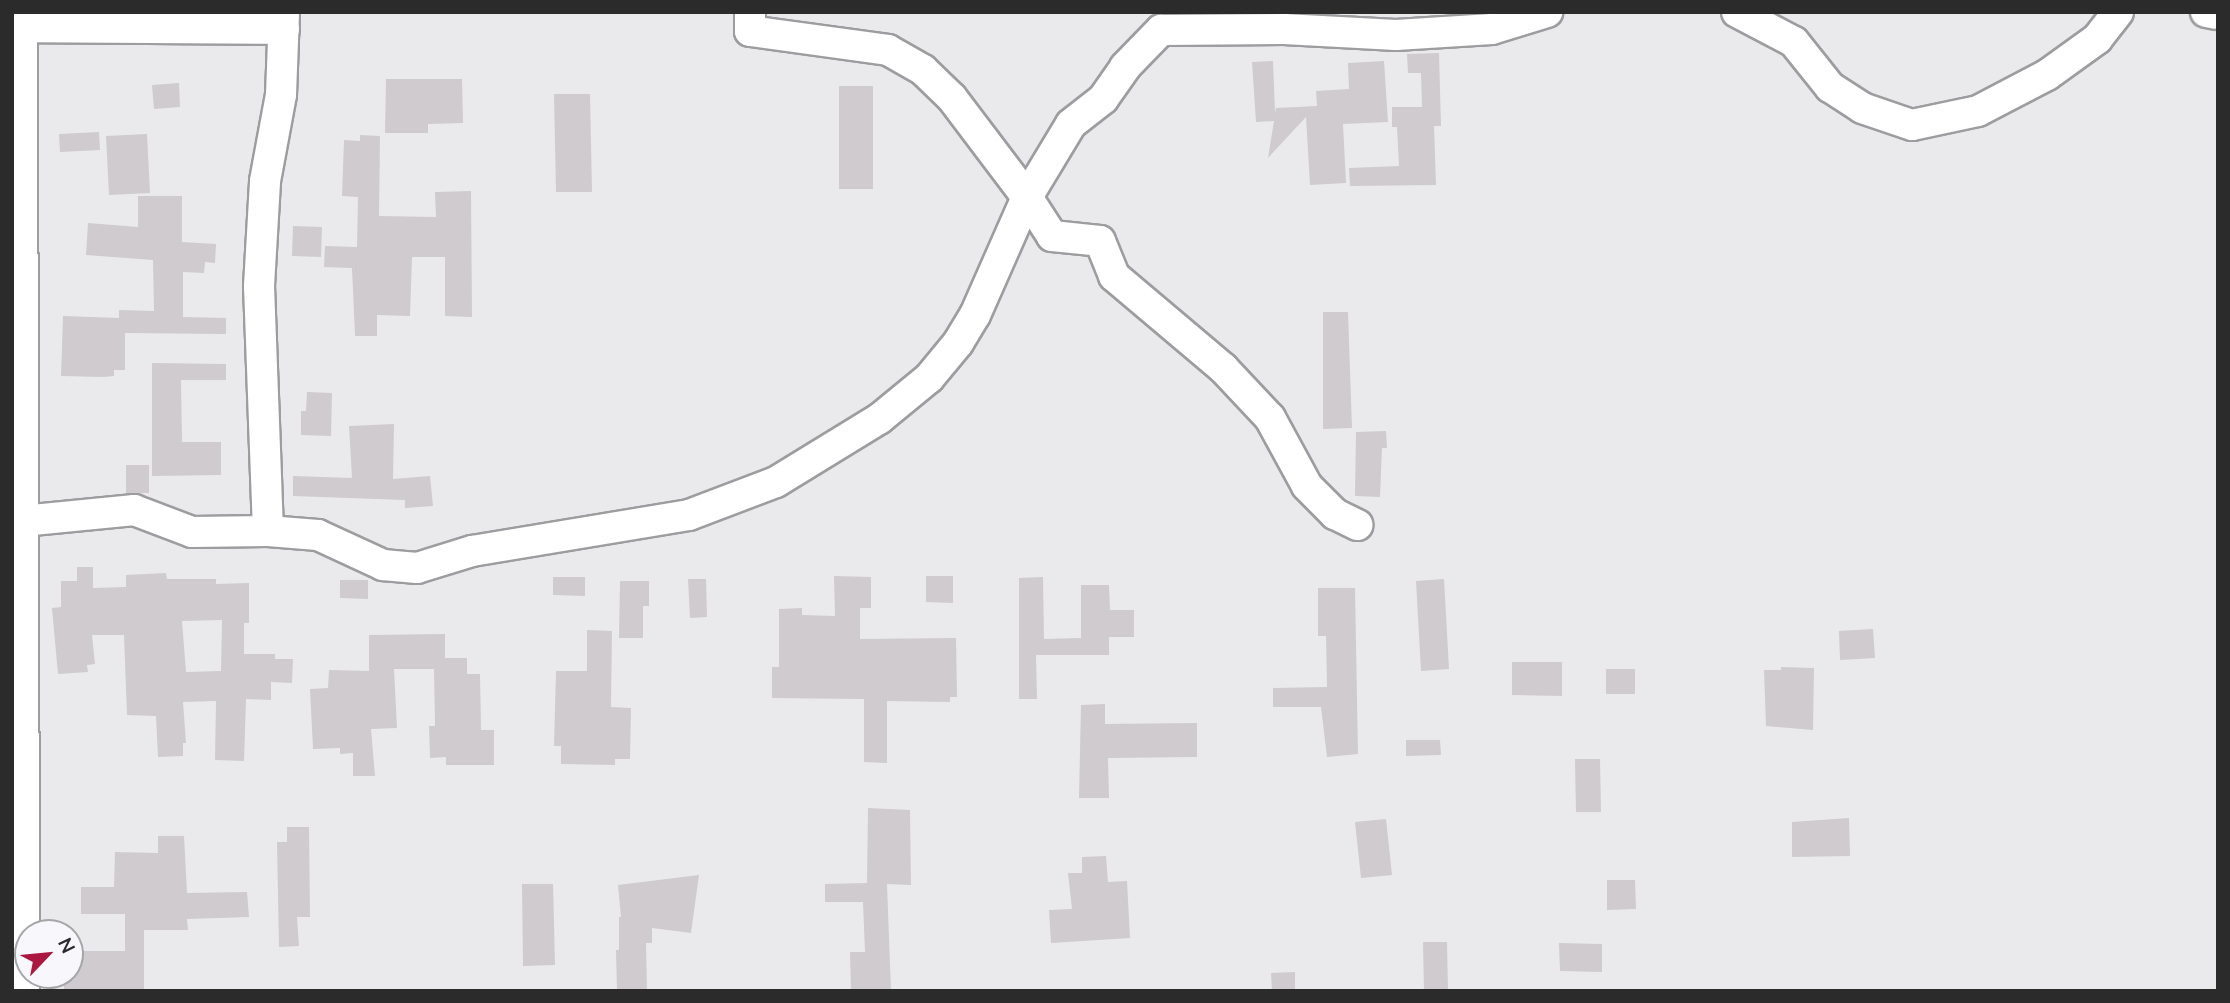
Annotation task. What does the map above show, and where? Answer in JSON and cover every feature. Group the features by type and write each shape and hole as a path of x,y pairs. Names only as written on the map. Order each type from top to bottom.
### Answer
{"street":[{"path":"750,12 750,31 888,50 923,70 953,98 1027,197 1052,236 1100,241 1114,276 1223,368 1270,418 1307,486 1335,514 1357,524"},
{"path":"18,522 134,510 192,532 268,531 318,535 383,565 417,568 472,551 689,514 776,482 879,419 929,378 958,343 975,315 1027,197 1071,124 1103,99 1125,67 1161,30 1284,29 1396,35 1492,29 1547,12"},
{"path":"1737,12 1794,42 1830,87 1862,108 1912,125 1978,111 2048,75 2097,39 2118,12"},
{"path":"24,991 18,794 19,22 284,21 281,95 265,181 259,286 268,531"}],"building":[{"path":"1439,53 1441,126 1434,126 1436,185 1350,186 1349,168 1399,166 1397,127 1392,127 1392,107 1422,107 1421,73 1408,73 1407,54"},
{"path":"1273,61 1275,113 1276,108 1317,106 1316,91 1349,89 1348,63 1384,61 1388,122 1343,124 1346,183 1310,185 1306,117 1268,158 1274,121 1256,122 1252,62"},
{"path":"386,79 462,79 463,123 428,124 428,133 385,133"},
{"path":"179,83 180,107 154,109 152,85"},
{"path":"839,86 873,86 873,189 839,189"},
{"path":"554,94 590,94 592,192 556,192"},
{"path":"99,132 100,150 60,152 59,134"},
{"path":"147,134 150,193 109,195 106,136"},
{"path":"360,135 380,136 379,216 436,217 435,192 471,191 472,317 445,316 445,257 412,257 410,316 377,315 377,336 355,336 352,268 324,267 325,246 357,247 358,197 342,196 344,140 360,141"},
{"path":"138,196 182,196 182,242 216,244 215,263 205,262 204,273 183,272 183,317 226,318 226,334 125,333 125,370 114,370 114,376 61,376 63,316 119,318 119,310 154,311 153,260 86,255 88,223 138,227"},
{"path":"293,226 322,227 321,257 292,256"},
{"path":"1323,312 1348,312 1352,428 1323,429"},
{"path":"152,363 226,364 226,380 181,380 182,442 221,442 221,475 152,476"},
{"path":"307,392 332,393 331,436 301,435 301,411 306,411"},
{"path":"394,424 393,479 430,476 433,506 405,508 405,500 293,496 293,476 352,478 349,426"},
{"path":"1386,431 1387,448 1382,448 1380,497 1355,496 1356,432"},
{"path":"126,465 149,465 149,493 126,493"},
{"path":"77,567 93,567 93,588 126,587 126,575 166,573 167,579 216,579 216,584 249,583 249,623 244,623 244,654 275,654 275,659 293,659 292,683 271,682 271,700 246,699 244,761 215,760 216,701 183,702 186,743 183,743 183,756 158,757 156,716 127,715 124,635 92,635 95,664 87,665 88,672 58,674 52,608 61,607 61,581 77,581","holes":["222,620 221,671 186,672 182,621"]},
{"path":"834,576 871,577 871,608 860,608 860,639 956,638 957,697 950,697 950,702 887,701 887,763 864,762 864,699 772,698 772,667 779,667 779,609 802,608 802,615 835,616"},
{"path":"926,576 953,576 953,603 926,602"},
{"path":"553,577 585,577 585,596 553,595"},
{"path":"1043,577 1044,639 1081,638 1081,585 1109,585 1110,610 1134,610 1134,637 1109,637 1109,655 1036,655 1037,699 1019,699 1019,578"},
{"path":"688,579 706,579 707,617 690,618"},
{"path":"1444,579 1449,669 1421,671 1416,581"},
{"path":"340,580 368,580 368,599 340,598"},
{"path":"620,581 649,581 649,606 643,606 643,638 619,638"},
{"path":"1318,588 1355,588 1358,754 1327,757 1321,707 1273,707 1273,688 1327,687 1326,636 1318,636"},
{"path":"1873,629 1875,658 1840,660 1839,631"},
{"path":"587,630 612,631 611,707 631,708 630,759 615,759 615,765 561,764 561,746 554,746 556,671 587,671"},
{"path":"445,634 445,658 467,658 467,674 480,674 481,730 494,730 494,765 446,765 446,757 430,758 429,726 435,726 434,669 394,669 397,728 371,729 375,776 353,776 353,753 340,754 340,748 313,749 310,689 328,688 329,670 369,671 369,635"},
{"path":"1512,662 1562,662 1562,696 1512,695"},
{"path":"1781,667 1814,668 1813,730 1766,726 1764,670 1781,670"},
{"path":"1606,669 1635,669 1635,694 1606,694"},
{"path":"1105,704 1105,724 1197,723 1197,757 1108,758 1109,798 1079,798 1081,705"},
{"path":"1406,740 1440,740 1441,755 1406,756"},
{"path":"1575,759 1600,759 1601,812 1576,812"},
{"path":"868,808 910,810 911,885 887,884 891,991 851,991 850,952 865,952 863,902 825,902 825,884 867,883"},
{"path":"1849,818 1850,856 1792,857 1792,822"},
{"path":"1386,819 1392,875 1361,878 1355,822"},
{"path":"287,827 309,827 310,917 297,917 299,946 279,947 277,842 287,842"},
{"path":"158,836 184,836 187,893 247,892 249,917 187,919 188,930 144,930 144,991 64,991 84,989 84,951 125,951 125,914 81,914 81,887 114,887 115,852 158,853"},
{"path":"1106,856 1108,882 1127,881 1130,938 1051,943 1049,910 1072,909 1068,873 1082,873 1082,857"},
{"path":"699,875 691,933 652,928 652,943 646,943 647,991 617,991 616,950 619,950 621,917 618,885"},
{"path":"1607,880 1635,880 1636,909 1607,910"},
{"path":"522,884 553,884 555,965 523,966"},
{"path":"1423,942 1447,942 1448,991 1424,991"},
{"path":"1559,943 1602,944 1602,972 1560,971"},
{"path":"1295,972 1295,991 1272,991 1271,973"}]}
